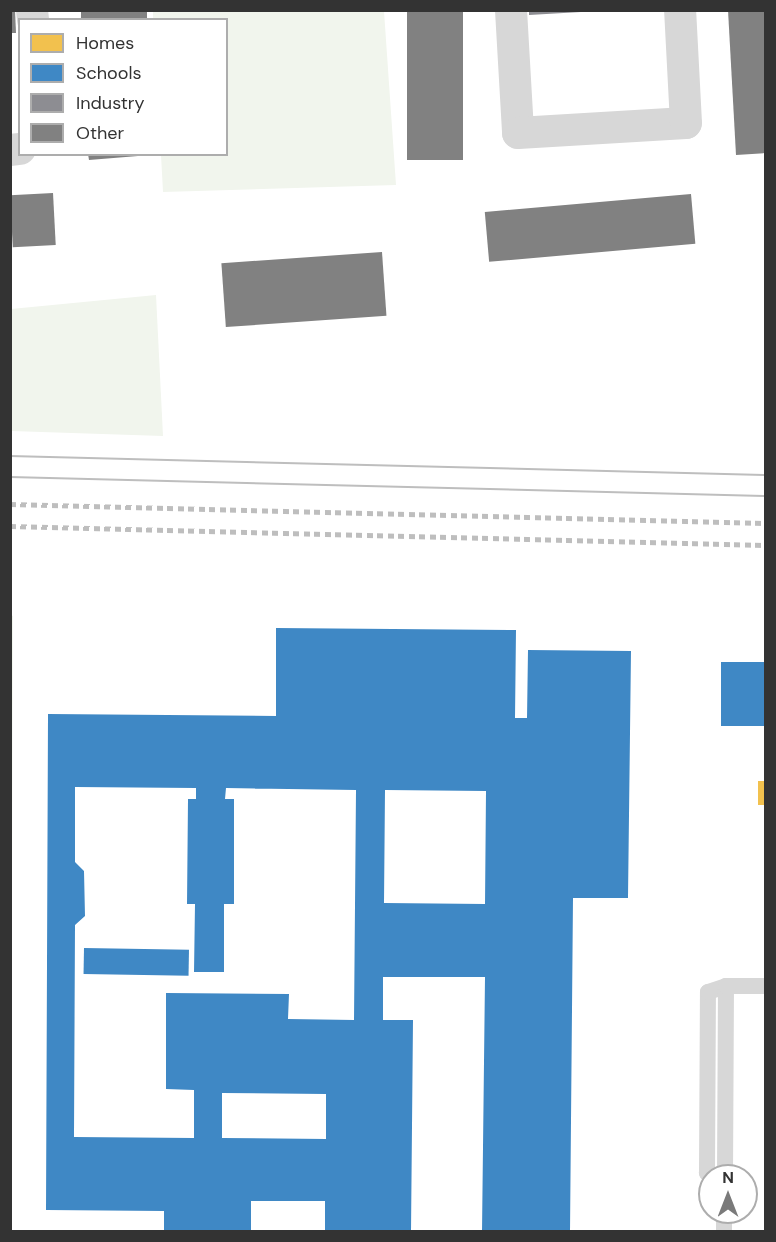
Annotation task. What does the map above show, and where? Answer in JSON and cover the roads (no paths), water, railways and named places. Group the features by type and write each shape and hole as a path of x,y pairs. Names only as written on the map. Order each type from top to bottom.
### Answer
{"street":[{"path":"511,10 518,133 686,123 680,10"}],"lane":[{"path":"707,1164 708,992 726,986 765,986"},
{"path":"724,1164 726,986"}],"tram line":[{"path":"10,456 766,475"},
{"path":"10,477 766,496"}],"railway":[{"path":"10,504 766,523"},
{"path":"10,526 766,545"}]}
